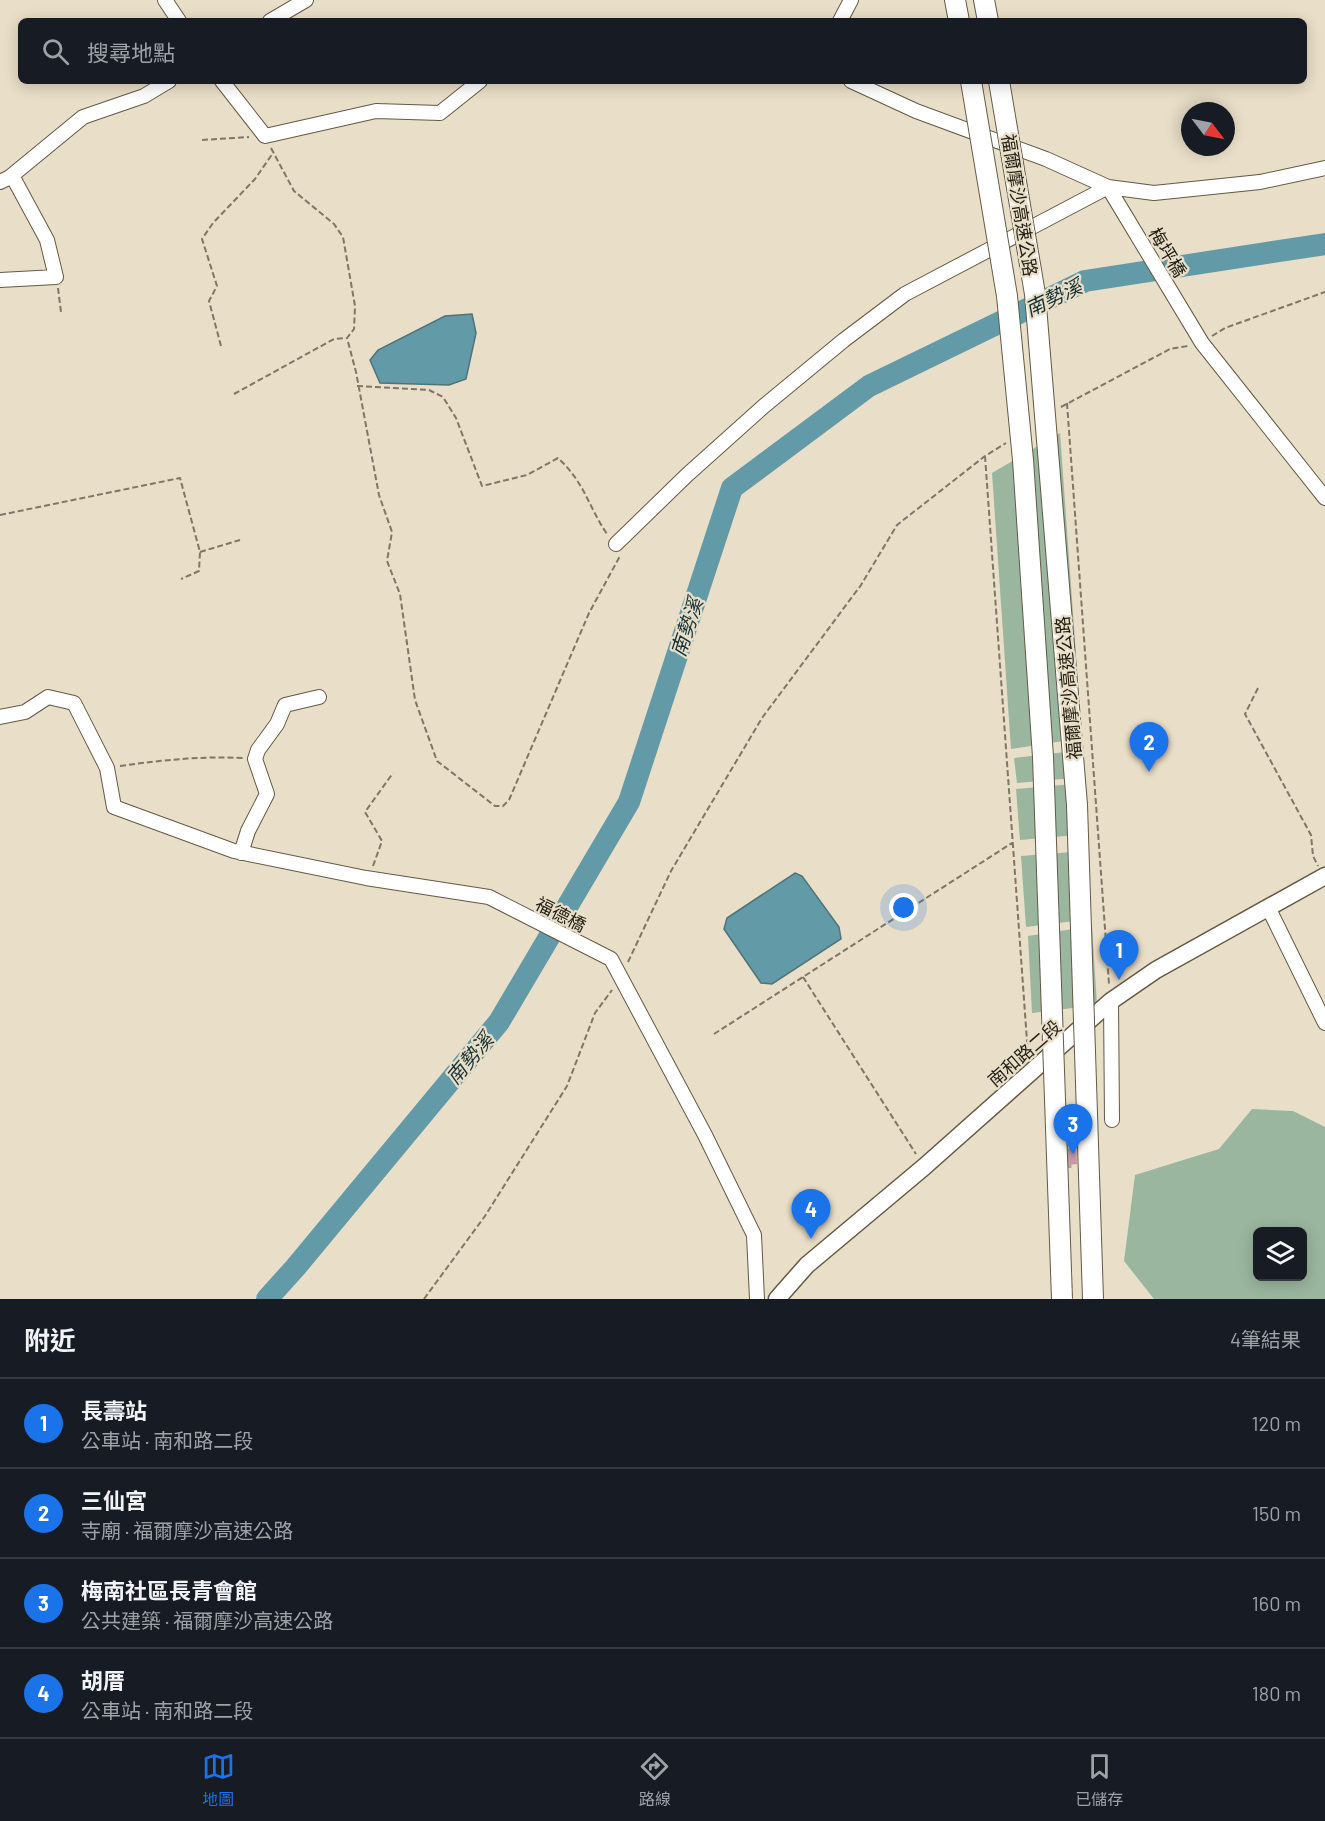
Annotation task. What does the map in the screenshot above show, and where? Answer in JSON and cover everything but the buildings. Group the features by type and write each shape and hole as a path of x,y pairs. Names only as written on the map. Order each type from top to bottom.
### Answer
{"highway":[{"path":"956,0 959,18"},
{"path":"984,0 987,18"},
{"name":"福爾摩沙高速公路","path":"971,84 1006,296 1024,472 1043,757 1062,1299"},
{"name":"福爾摩沙高速公路","path":"1000,84 1035,294 1077,794 1094,1299"}],"main road":[{"name":"南和路二段","path":"777,1299 807,1265 924,1167 1111,1001 1156,970 1324,877"}],"street":[{"path":"165,0 177,18"},
{"path":"275,18 306,0"},
{"path":"842,18 851,0"},
{"path":"5,180 83,117 144,96 164,84"},
{"path":"224,84 265,136 376,111 440,113 476,84"},
{"path":"858,84 916,111 1046,159 1108,187 1154,193 1260,182 1325,168"},
{"path":"0,280 56,277 47,240 15,181 5,180"},
{"path":"616,544 687,475 764,406 844,340 905,294 1108,187"},
{"name":"梅坪橋","path":"1108,187 1200,339 1325,498"},
{"path":"0,717 25,712 48,697 74,702 107,768"},
{"path":"241,853 248,831 267,794 255,759 258,750 277,724 285,705 320,697"},
{"name":"福德橋","path":"107,768 114,807 241,853 366,878 489,897 611,959 705,1136 754,1235 757,1299"},
{"path":"1269,909 1325,1023"},
{"path":"1111,1001 1112,1120"}],"path":[{"path":"202,141 265,136 294,191 334,224 343,237 354,306 354,329 347,338 334,339 234,394"},
{"path":"221,346 209,301 217,286 202,239 213,223 255,179 273,152"},
{"path":"56,277 62,312"},
{"path":"1058,409 1170,349 1325,292"},
{"path":"347,338 378,495 392,532 387,561 400,594 415,700 437,761 495,806 503,806 509,800 589,613 621,555 616,544 601,525 581,484 558,458 527,475 502,479 482,486 456,418 443,397 429,390 357,386"},
{"path":"1067,403 1111,1001"},
{"path":"424,1299 485,1216 567,1086 595,1013 621,977 671,871 762,718 861,585 897,525 985,456 1012,439"},
{"path":"985,456 1029,1074"},
{"path":"0,515 180,477 200,552 199,571 181,579"},
{"path":"200,552 240,540"},
{"path":"1258,688 1245,714 1311,835 1313,856 1324,877"},
{"path":"107,768 171,758 211,756 255,759"},
{"path":"366,878 382,841 365,812 393,773"},
{"path":"714,1034 1012,843"},
{"path":"802,977 924,1167"}],"green space":[{"path":"1060,433 1082,738 1011,749 992,473"},
{"path":"1083,750 1085,777 1017,783 1014,758"},
{"path":"1085,783 1088,834 1020,840 1016,789"},
{"path":"1085,851 1091,919 1026,927 1021,856"},
{"path":"1092,926 1097,1005 1032,1013 1028,936"},
{"path":"1252,1109 1293,1111 1325,1127 1325,1299 1154,1299 1124,1261 1135,1175 1219,1149"}],"water":[{"path":"472,314 476,333 466,379 449,385 380,383 370,360 378,350 445,316"},
{"path":"795,873 802,876 839,927 841,939 772,984 761,983 724,929 727,918"}],"waterway":[{"name":"南勢溪","path":"267,1299 499,1022 629,802 732,488 869,386 1085,281 1325,244"}],"place":[{"name":"三仙宮","path":"1149,772"},
{"name":"長壽站","path":"1119,980"},
{"name":"梅南社區長青會館","path":"1073,1154"},
{"name":"胡厝","path":"811,1239"}]}
